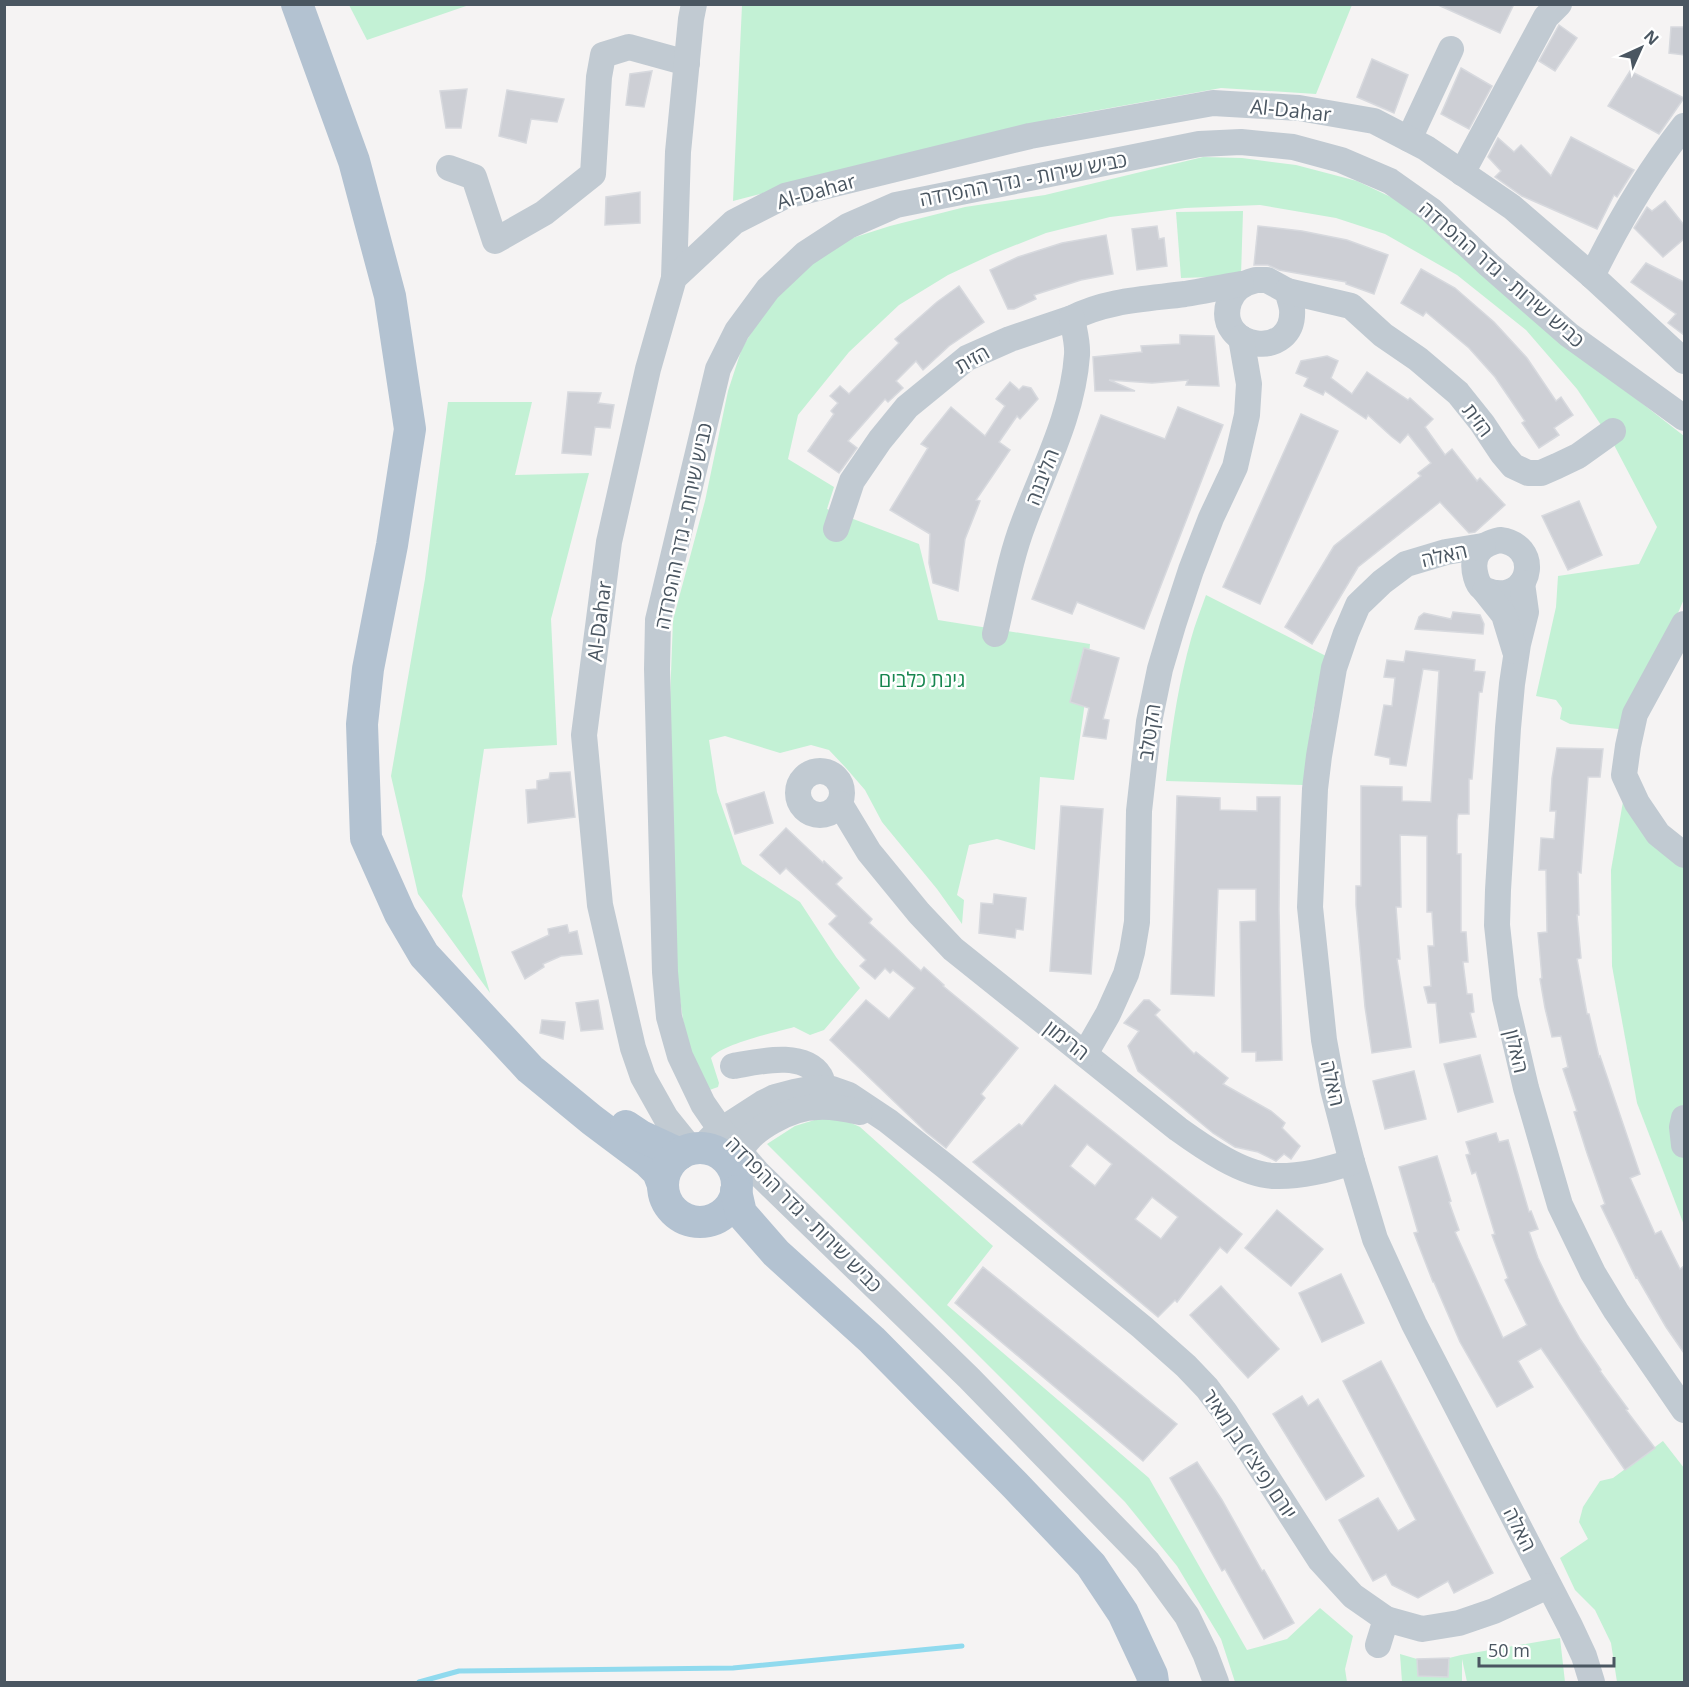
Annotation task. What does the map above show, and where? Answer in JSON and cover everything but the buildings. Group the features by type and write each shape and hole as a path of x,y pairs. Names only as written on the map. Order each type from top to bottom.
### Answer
{"main road":[{"path":"297,4 354,161 390,296 410,429 392,545 366,680 362,724 366,838 400,914 424,955 530,1069 658,1172 665,1196 677,1214 697,1222 708,1221 718,1216 730,1206 737,1173"},
{"path":"465,999 543,1062 641,1136 699,1145 723,1156 737,1173 741,1213 776,1252 872,1340 1091,1565 1123,1613 1152,1675 1153,1683"},
{"path":"663,1185 665,1173 671,1162 699,1145"},
{"path":"718,1216 776,1252"}],"street":[{"path":"674,278 678,152 694,4"},
{"path":"1462,173 1546,17 1559,4"},
{"path":"449,168 474,177 495,240 544,213 593,174 599,77 603,55 629,47 687,63"},
{"path":"1409,139 1451,49"},
{"name":"Al-Dahar","path":"699,1145 666,1118 643,1077 633,1048 600,905 584,735 609,542 648,369 674,278 734,222 785,196 1030,136 1213,103 1299,108 1374,121 1426,148 1512,207 1592,276 1684,361"},
{"path":"1592,276 1612,234 1667,148 1684,126"},
{"name":"כביש שירות - גדר ההפרדה","path":"699,1145 703,1104 680,1056 669,1017 665,972 657,669 658,620 718,369 737,331 768,289 805,254 848,226 896,205 1198,144 1241,142 1293,147 1341,160 1390,181 1431,210 1489,265 1569,335 1684,418"},
{"path":"1281,334 1292,318 1292,306 1287,291 1267,280 1241,284 1230,299 1227,310 1236,332 1250,343 1261,345 1281,334 1300,317 1314,311 1351,306"},
{"name":"הזית","path":"836,529 852,481 880,440 907,407 967,358 1010,339 1120,302 1241,284"},
{"name":"הזית","path":"1287,291 1351,306 1383,335 1418,359 1458,393 1513,466 1528,473 1541,473 1578,456 1613,431"},
{"name":"הזית","path":"1185,294 1215,306 1226,314 1236,332"},
{"name":"הליבנה","path":"995,634 1010,567 1023,523 1047,466 1072,389 1077,353 1072,318"},
{"name":"הקטלב","path":"1085,1054 1108,1014 1126,974 1132,952 1137,922 1140,811 1149,722 1161,669 1191,570 1211,518 1235,467 1247,415 1250,384 1236,332"},
{"name":"הקטלב","path":"1247,415 1254,402 1264,357 1281,334"},
{"path":"1500,540 1509,541 1520,548 1527,563 1527,572 1522,583 1512,591 1504,593 1482,588 1474,568 1475,559 1483,546 1500,540"},
{"name":"האלה","path":"1483,546 1446,552 1406,564 1382,582 1358,605 1334,668 1318,756 1310,907 1324,1040 1333,1089 1375,1239 1414,1324 1584,1656 1592,1683"},
{"name":"האלה","path":"1406,564 1458,568 1471,583 1482,588"},
{"name":"האלון","path":"1522,583 1526,612 1516,654 1508,728 1498,890 1497,925 1505,998 1537,1129 1560,1205 1579,1245 1616,1311 1684,1410"},
{"name":"האלון","path":"1482,588 1504,615 1516,654"},
{"path":"1684,624 1635,714 1624,776 1637,803 1658,834 1684,855"},
{"name":"הרימון","path":"840,804 869,852 919,913 953,948 1178,1130 1209,1151 1242,1168 1272,1176 1314,1173 1352,1162"},
{"path":"733,1066 777,1059 806,1065 820,1077 825,1098"},
{"name":"יורם (פיצ'י) בן מאיר","path":"699,1145 775,1097 815,1088 835,1107 864,1112 888,1121 1133,1320 1186,1366 1225,1412 1320,1560 1353,1596 1386,1619 1422,1629 1459,1623 1494,1611 1548,1586"},
{"name":"יורם (פיצ'י) בן מאיר","path":"737,1173 755,1133 773,1120 795,1111 815,1107 825,1098"},
{"path":"1684,1118 1682,1127 1684,1145"},
{"name":"כביש שירות - גדר ההפרדה","path":"737,1173 757,1172 969,1378 1147,1561 1187,1616 1205,1653 1216,1683"},
{"path":"1378,1645 1386,1619"}],"green space":[{"path":"349,5 469,5 367,40"},
{"path":"742,5 1352,5 1316,94 1221,88 1060,117 733,201"},
{"name":"גינת כלבים","path":"1203,157 1242,158 1296,165 1357,181 1395,199 1445,234 1621,387 1684,436 1684,599 1628,730 1570,724 1560,719 1562,708 1556,700 1536,696 1556,607 1558,576 1639,564 1657,527 1613,443 1577,389 1526,330 1457,275 1385,234 1336,218 1260,205 1185,208 1110,217 1046,233 948,275 899,305 849,352 798,415 788,459 834,487 827,509 919,544 938,620 1090,644 1074,780 1040,777 1035,850 997,839 969,845 957,895 964,900 962,924 937,889 882,822 865,790 829,750 811,745 780,753 725,736 709,740 717,792 742,864 800,902 836,957 860,988 824,1030 810,1035 794,1027 738,1043 717,1053 711,1058 719,1083 718,1087 701,1093 685,1033 678,986 667,780 673,620 705,501 728,391 742,348 771,301 802,270 843,241 890,226 965,207 1045,195"},
{"path":"1243,211 1241,276 1181,278 1176,212"},
{"path":"448,402 532,402 515,475 589,473 551,619 557,745 484,749 462,896 490,993 418,894 391,776 425,579"},
{"path":"1206,595 1326,656 1313,712 1303,785 1166,781 1182,674"},
{"path":"1624,796 1684,866 1684,1225 1637,1103 1612,966 1611,870"},
{"path":"821,1118 840,1118 860,1127 993,1246 947,1305 1149,1478 1247,1650 1287,1639 1320,1608 1353,1636 1345,1669 1347,1682 1235,1682 1221,1639 1177,1566 1125,1502 767,1144 795,1126"},
{"path":"1663,1441 1684,1468 1684,1682 1617,1682 1611,1643 1595,1610 1575,1590 1560,1558 1588,1539 1579,1522 1583,1507 1600,1481 1613,1478"},
{"path":"1560,1638 1565,1682 1467,1682 1462,1659 1462,1682 1402,1682 1400,1654 1417,1659 1418,1676 1448,1677 1449,1658"}],"waterway":[{"path":"419,1682 459,1671 733,1668 962,1646"}]}
